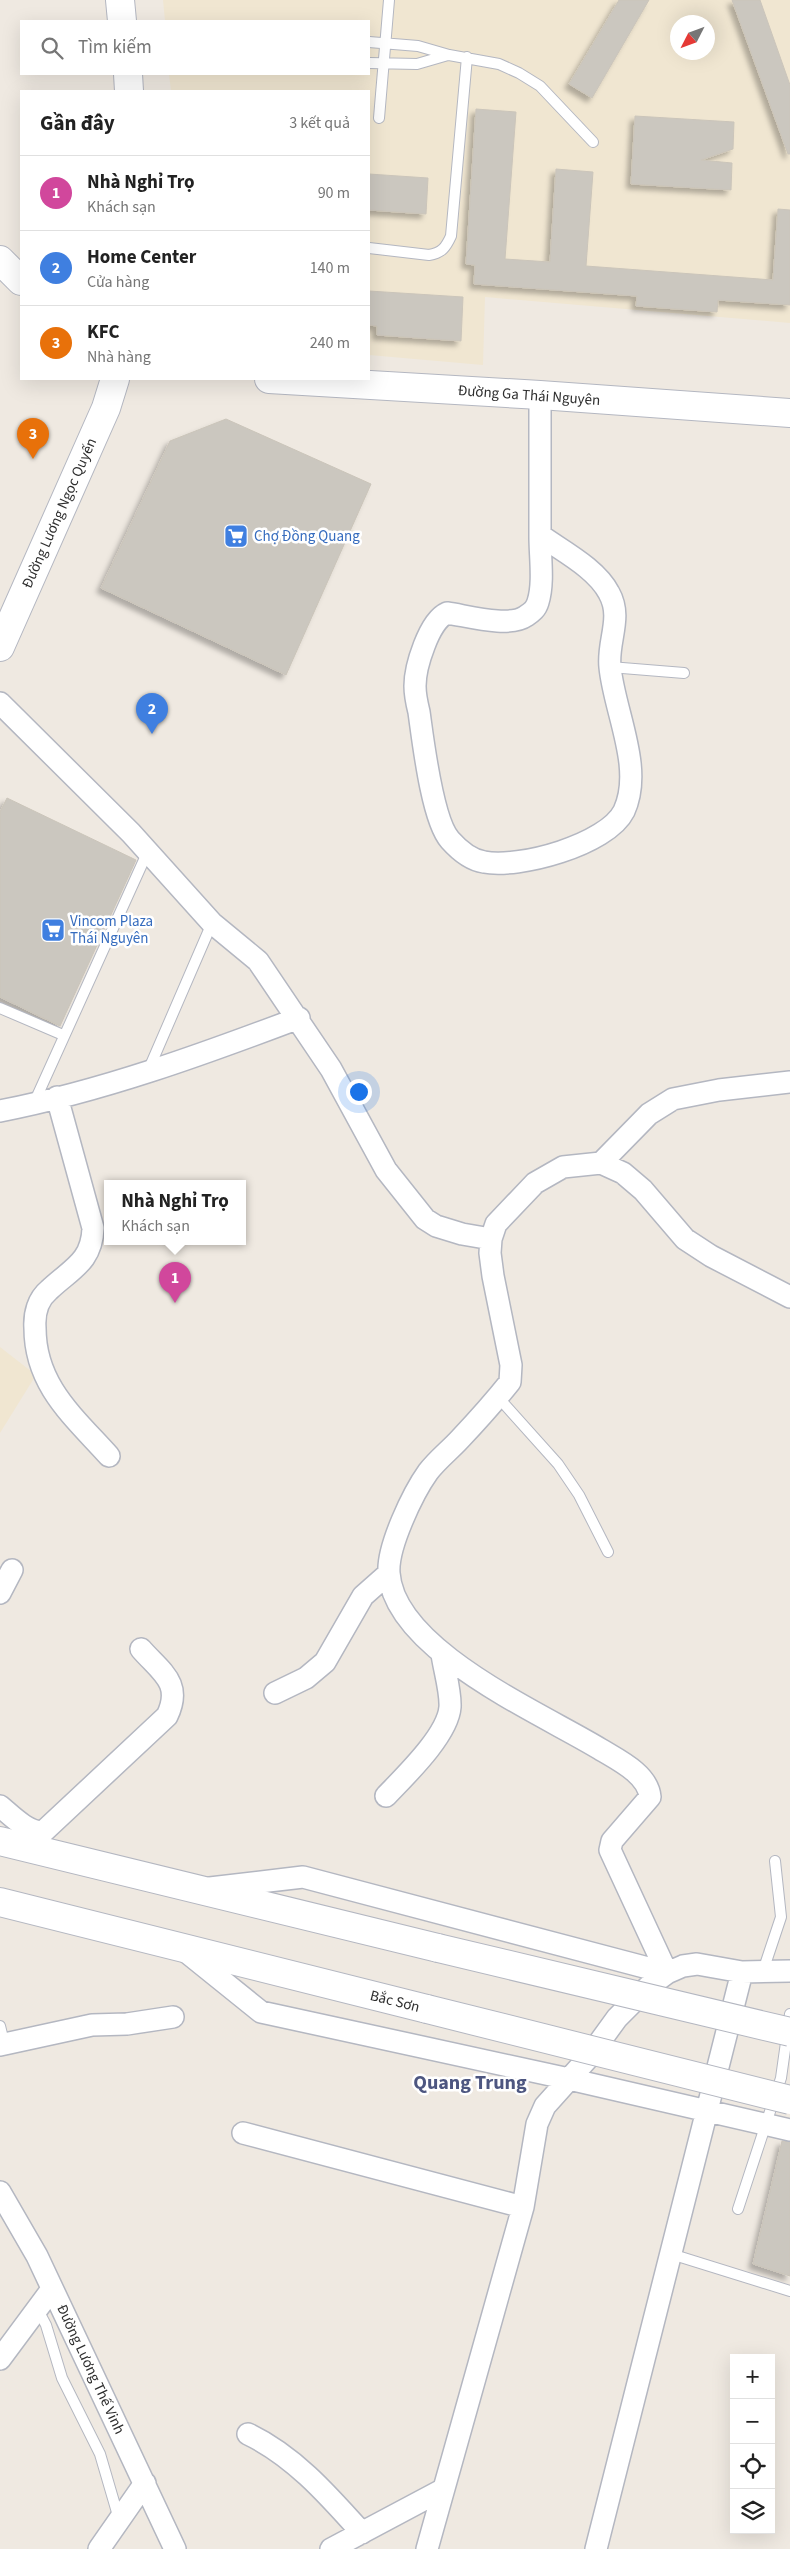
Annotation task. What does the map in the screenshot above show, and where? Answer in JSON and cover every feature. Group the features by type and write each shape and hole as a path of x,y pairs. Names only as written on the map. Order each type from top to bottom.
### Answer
{"main road":[{"path":"120,0 122,20"},
{"path":"128,75 129,90"},
{"path":"0,260 20,280"},
{"name":"Đường Lương Ngọc Quyến","path":"0,647 106,408 116,380"},
{"name":"Đường Ga Thái Nguyên","path":"286,380 540,395 790,413"},
{"path":"0,1842 790,2032"},
{"name":"Bắc Sơn","path":"0,1902 790,2100"}],"street":[{"path":"540,395 539,600 536,609 525,618 503,622 448,613 440,616 421,654 415,685 437,812 448,838 463,852 482,862 504,865 550,856 580,845 615,823 623,812 628,797 630,764 610,667 616,610 609,592 593,574 540,535"},
{"path":"0,703 76,775 148,851 212,923 258,961 331,1069 386,1170 425,1219 436,1226 462,1234 491,1238"},
{"path":"0,1111 33,1105 177,1064 298,1018"},
{"path":"601,1163 649,1114 673,1099 720,1090 790,1082"},
{"path":"57,1097 93,1228 93,1243 87,1256 46,1292 37,1306 35,1348 44,1376 56,1397 109,1456"},
{"path":"667,1973 610,1850 612,1842 650,1797 645,1782 624,1764 483,1682 442,1654 409,1622 395,1596 388,1573 391,1553 414,1494 430,1470 510,1382 512,1376 493,1276 490,1253 491,1238 496,1224 536,1183 563,1167 601,1163 623,1173 643,1190 684,1239 711,1256 790,1297"},
{"path":"0,1593 12,1570"},
{"path":"275,1693 306,1678 325,1662 363,1596 388,1573"},
{"path":"0,1806 28,1827 37,1832 44,1832 167,1716 173,1704 174,1693 171,1684 141,1649"},
{"path":"386,1796 431,1746 446,1721 450,1707 442,1654"},
{"path":"198,1890 303,1877 667,1973"},
{"path":"180,1947 261,2012 569,2079 790,2130"},
{"path":"427,2549 442,2490 523,2207 537,2124 545,2106 588,2058 617,2018 648,1987 667,1973 683,1966 697,1964 742,1972 790,1971"},
{"path":"596,2549 742,1972"},
{"path":"1,2037 92,2025 127,2024 172,2017"},
{"path":"243,2133 523,2207"},
{"name":"Đường Lương Thế Vinh","path":"0,2192 37,2256 175,2549"},
{"path":"0,2359 52,2289"},
{"path":"248,2434 285,2456 331,2499 362,2533"},
{"path":"99,2549 145,2483"},
{"path":"331,2549 442,2490"}],"lane":[{"path":"379,118 389,0"},
{"path":"370,42 418,46 449,55 499,64 519,73 540,86 593,142"},
{"path":"370,63 417,64 449,55"},
{"path":"370,248 429,255 438,254 446,247 451,236 467,57"},
{"path":"610,667 684,674"},
{"path":"33,1105 63,1035 148,851"},
{"path":"148,1071 212,923"},
{"path":"0,1008 63,1035"},
{"path":"498,1397 558,1464 579,1495 608,1552"},
{"path":"763,1971 781,1917 775,1861"},
{"path":"738,2209 784,2067 790,2014"},
{"path":"670,2254 790,2291"},
{"path":"38,2310 46,2325 62,2378 100,2454 119,2520"}],"shaded area":[{"path":"163,0 790,0 790,323 485,297 483,365 370,355 370,90 171,90 169,75 370,75 370,20 165,20"},
{"path":"0,1347 36,1375 0,1433"}],"building":[{"path":"619,0 649,0 592,98 569,84"},
{"path":"732,0 760,0 790,85 790,154 788,154"},
{"path":"476,109 516,112 505,259 550,262 556,169 593,172 586,266 773,280 778,209 790,210 790,305 718,300 717,312 636,306 637,296 474,284 475,265 466,264"},
{"path":"635,116 734,122 733,149 701,160 732,163 731,190 631,184"},
{"path":"370,174 428,178 426,214 370,210"},
{"path":"370,291 463,297 461,341 377,335 377,326 370,325"},
{"name":"Chợ Đồng Quang","path":"226,419 371,484 286,675 101,588 170,441"},
{"name":"Vincom Plaza Thái Nguyên","path":"7,798 136,860 60,1026 0,997 0,812"},
{"path":"782,2141 790,2142 790,2276 753,2264"}],"place":[{"name":"KFC","path":"33,459"},
{"name":"Chợ Đồng Quang","path":"236,536"},
{"name":"Home Center","path":"152,734"},
{"name":"Vincom Plaza Thái Nguyên","path":"53,930"},
{"name":"Nhà Nghỉ Trọ","path":"175,1303"}],"district":[{"name":"Quang Trung","path":"470,2082"}]}
